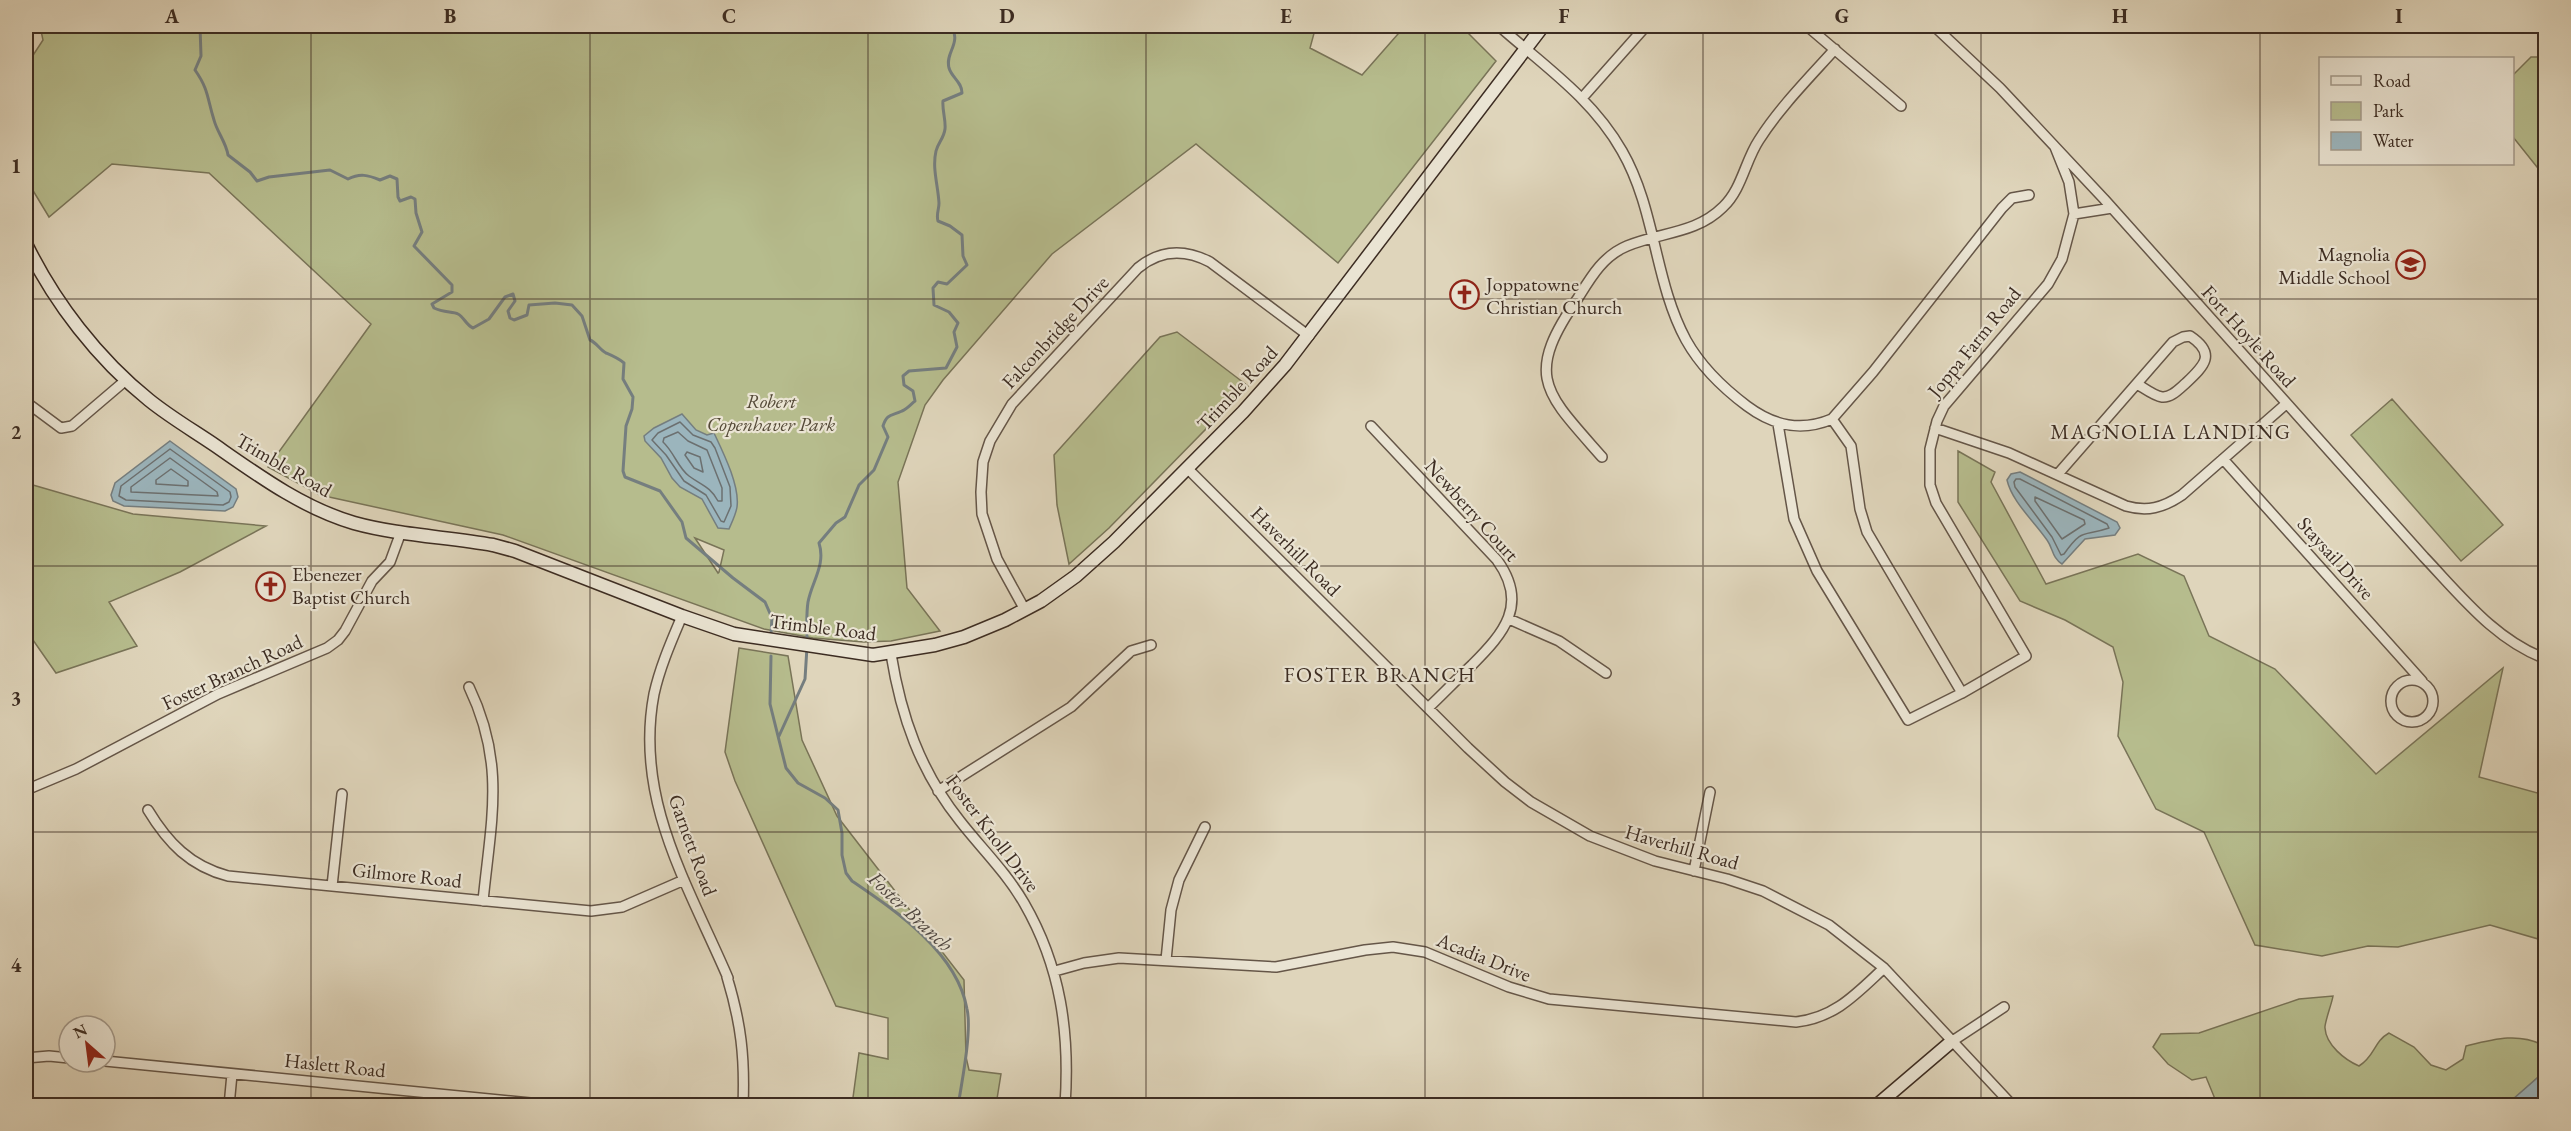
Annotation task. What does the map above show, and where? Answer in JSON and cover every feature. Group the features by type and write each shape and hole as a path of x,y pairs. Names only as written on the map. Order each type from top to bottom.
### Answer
{"street":[{"path":"1499,26 1583,97 1608,127 1630,165 1654,238 1671,304 1678,323 1696,356 1732,395 1760,416 1778,423 1806,427 1832,419 1873,372 2002,208 2012,198 2029,195"},
{"name":"Trimble Road","path":"26,244 40,273 72,318 126,380 231,458 306,504 353,523 464,540 515,551 682,616 751,637 853,654 891,654 964,637 1025,610 1060,588 1096,560 1251,404 1309,336 1543,26"},
{"path":"1583,97 1646,26"},
{"path":"1807,26 1901,106"},
{"name":"Fort Hoyle Road","path":"1934,26 2000,88 2112,208 2424,557 2492,627 2510,642 2546,659"},
{"path":"1602,457 1559,409 1547,383 1546,365 1551,340 1557,327 1600,265 1626,246 1696,226 1725,206 1738,185 1749,157 1760,138 1835,49"},
{"name":"Joppa Farm Road","path":"1962,693 2026,656 1936,504 1930,484 1929,467 1935,428 1944,406 2048,284 2062,259 2074,214 2069,182 2055,147"},
{"path":"2074,214 2112,208"},
{"name":"Falconbridge Drive","path":"1025,610 997,559 982,514 983,462 990,441 1012,404 1138,268 1163,254 1195,254 1210,262 1309,336"},
{"path":"2058,474 2173,342 2190,336 2206,353 2206,360 2202,368 2170,395 2162,397 2137,384"},
{"path":"26,402 61,428 72,426 126,380"},
{"path":"1935,428 2008,453 2126,506 2144,510 2174,500 2286,404"},
{"path":"1778,423 1794,519 1817,572 1908,720 1962,693 1867,532 1860,509 1851,446 1832,419"},
{"name":"Newberry Court","path":"1371,426 1503,569 1510,587 1509,620"},
{"name":"Staysail Drive","path":"2223,459 2431,691 2434,698 2432,711 2428,717 2415,723 2401,720 2392,709 2392,695 2401,683 2422,681"},
{"name":"Haverhill Road","path":"1187,468 1497,775 1550,814 1614,846 1655,861 1750,886 1801,909 1828,925 1884,968 2013,1106"},
{"name":"Foster Branch Road","path":"26,790 76,770 218,694 327,648 345,631 372,581 390,562 401,532"},
{"name":"Garnett Road","path":"682,616 657,683 650,740 651,771 658,810 684,880 727,977 739,1020 744,1053 743,1106"},
{"path":"1428,708 1490,647 1509,620 1559,641 1606,673"},
{"path":"938,791 1071,706 1131,651 1151,645"},
{"name":"Foster Knoll Drive","path":"891,654 907,725 917,752 938,791 1016,891 1034,922 1054,971 1066,1035 1065,1106"},
{"path":"469,687 488,737 494,775 483,901"},
{"path":"1694,871 1710,792"},
{"path":"332,886 342,794"},
{"name":"Gilmore Road","path":"148,810 160,831 177,850 191,861 216,873 572,910 606,910 636,902 684,880"},
{"path":"1166,960 1171,910 1179,880 1205,827"},
{"name":"Acadia Drive","path":"1054,971 1084,963 1119,958 1276,968 1365,950 1402,948 1425,952 1509,987 1549,999 1796,1022 1809,1021 1832,1013 1884,968"},
{"path":"1876,1106 1951,1042 2004,1006"},
{"path":"26,1058 57,1057"},
{"name":"Haslett Road","path":"117,1062 561,1106"},
{"path":"229,1106 232,1074"}],"green space":[{"name":"Robert Copenhaver Park","path":"40,26 1316,26 1310,48 1362,75 1405,26 1461,26 1496,61 1338,263 1196,144 1052,254 943,380 925,405 898,482 907,588 940,631 891,641 864,642 813,638 764,629 503,535 320,495 268,467 371,324 209,173 112,164 49,217 26,179 26,66 43,40","holes":["695,538 724,550 718,573"]},
{"path":"2531,57 2545,57 2545,177 2514,138 2514,74"},
{"path":"1177,332 1248,386 1109,528 1069,564 1057,505 1054,455 1160,337"},
{"path":"2392,399 2503,525 2461,561 2351,435"},
{"path":"1958,451 1995,472 1991,482 2046,584 2138,554 2184,576 2209,636 2275,669 2376,774 2503,668 2479,777 2545,795 2545,941 2490,925 2398,947 2368,946 2322,956 2255,945 2204,832 2156,809 2118,736 2123,682 2113,647 2065,620 2020,601 1958,502"},
{"path":"26,483 133,514 266,526 180,572 109,602 137,646 56,673 26,630"},
{"path":"739,648 788,656 802,740 837,816 964,980 966,1057 969,1070 1001,1074 996,1105 852,1105 859,1053 888,1059 888,1018 836,1006 735,781 725,752"},
{"path":"2333,996 2325,1026 2326,1034 2337,1051 2359,1066 2365,1062 2380,1040 2389,1033 2414,1047 2431,1065 2446,1070 2463,1059 2466,1046 2496,1039 2526,1039 2545,1046 2545,1071 2513,1100 2515,1105 2232,1105 2215,1099 2206,1077 2192,1080 2168,1064 2153,1047 2161,1034 2199,1033 2299,999"}],"water":[{"path":"682,414 696,430 707,435 714,433 726,459 737,499 734,518 729,529 718,528 702,499 680,487 661,458 645,441 644,436 654,428"},
{"path":"170,441 236,489 238,497 233,507 225,511 124,506 113,501 111,495 115,483"},
{"path":"2020,472 2117,522 2120,528 2115,535 2085,539 2062,564 2056,559 2047,540 2018,504 2010,488 2007,480 2011,474"},
{"path":"2545,1071 2545,1099 2535,1105 2515,1105 2512,1100"}],"waterway":[{"name":"Foster Branch","path":"178,26 180,28 183,26"},
{"name":"Foster Branch","path":"200,26 201,56 195,70 205,89 215,124 228,155 250,172 257,181 269,177 330,170 348,179 360,175 380,180 390,176 397,179 400,201 411,197 415,199 416,213 422,232 414,246 452,285 452,292 432,304 434,308 458,314 473,328 489,319 505,297 513,294 515,301 508,311 510,318 514,320 527,315 529,305 555,303 572,305 582,316 590,340 604,352 624,363 623,379 633,397 632,409 626,426 623,471 625,477 660,491 682,522 686,538 765,602 772,618 771,634"},
{"path":"807,641 807,607 820,566 819,543 836,523 845,517 859,485 874,470 888,437 883,426 886,419 904,410 915,401 913,391 904,385 903,376 909,371 946,368 957,347 954,332 958,323 949,312 934,305 933,288 938,282 947,284 967,265 963,256 962,235 938,221 937,216 939,203 935,157 945,129 943,101 962,93 948,62 955,38 952,26"},
{"path":"779,736 805,679 807,647"},
{"name":"Foster Branch","path":"771,656 770,704 786,768 798,783 825,798 838,810 846,873 852,881 922,935 938,951 961,988 967,1009 968,1030 958,1106"}],"place":[{"name":"Magnolia Middle School","path":"2411,265"},
{"name":"Joppatowne Christian Church","path":"1465,295"},
{"name":"Ebenezer Baptist Church","path":"271,586"}],"district":[{"name":"MAGNOLIA LANDING","path":"2171,431"},
{"name":"FOSTER BRANCH","path":"1380,674"}]}
